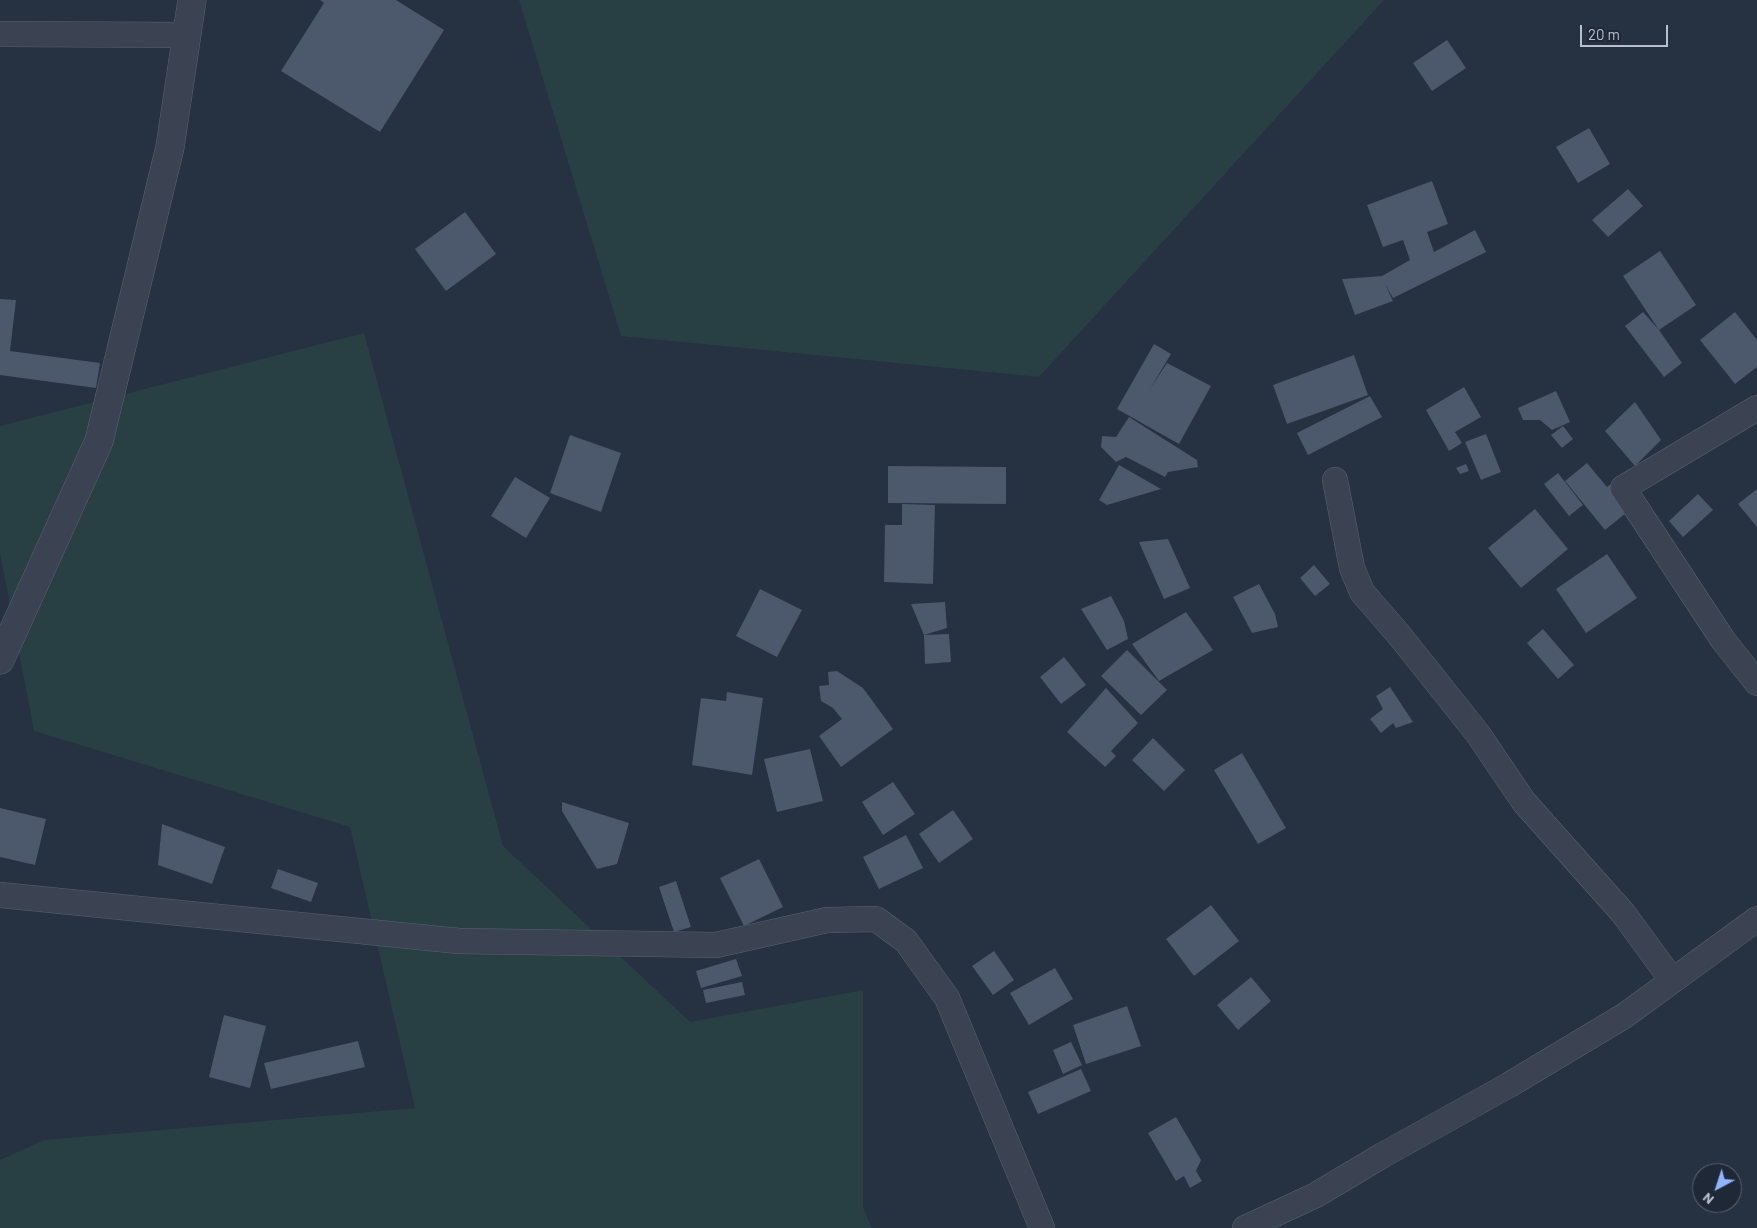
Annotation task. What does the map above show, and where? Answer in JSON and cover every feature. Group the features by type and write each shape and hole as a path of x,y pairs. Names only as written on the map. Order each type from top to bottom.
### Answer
{"street":[{"path":"0,660 99,441 170,147 192,0"},
{"path":"0,34 187,35"},
{"path":"1757,408 1623,488 1723,640 1757,683"},
{"path":"1336,480 1352,568 1362,592 1400,636 1478,734 1524,802 1623,913 1672,980"},
{"path":"0,895 458,941 716,944 827,920 876,919 906,941 947,998 1042,1228"},
{"path":"1245,1228 1316,1195 1383,1155 1509,1085 1624,1016 1757,919"}],"green space":[{"path":"519,0 1384,0 1039,377 621,336"},
{"path":"364,333 503,846 690,1022 863,990 863,1207 872,1228 0,1228 0,1160 44,1140 415,1108 350,827 34,731 0,553 0,426"}],"building":[{"path":"320,0 396,0 444,30 380,132 281,71 324,3"},
{"path":"1447,40 1466,68 1432,91 1413,63"},
{"path":"1589,128 1610,164 1578,183 1556,147"},
{"path":"1432,181 1448,224 1427,232 1434,252 1475,230 1486,252 1393,298 1385,284 1393,301 1355,315 1342,279 1382,276 1410,260 1403,240 1383,247 1367,205"},
{"path":"1628,189 1643,206 1608,237 1592,220"},
{"path":"465,212 496,254 446,291 415,249"},
{"path":"1660,251 1696,305 1659,330 1623,276"},
{"path":"0,299 16,300 10,351 100,363 96,388 0,375"},
{"path":"1643,312 1659,330 1682,363 1664,377 1625,326"},
{"path":"1735,312 1757,340 1757,367 1735,384 1700,340"},
{"path":"1154,344 1171,354 1150,389 1167,363 1211,386 1179,444 1117,409"},
{"path":"1354,355 1368,395 1287,424 1273,385"},
{"path":"1464,387 1481,417 1455,432 1462,443 1449,451 1426,410"},
{"path":"1556,391 1570,422 1552,430 1540,420 1523,420 1518,408"},
{"path":"1370,396 1382,417 1308,455 1297,433"},
{"path":"1635,402 1661,440 1635,466 1605,431"},
{"path":"1129,417 1197,460 1198,467 1168,472 1165,477 1126,457 1116,462 1101,447 1102,436 1116,437"},
{"path":"1563,426 1573,439 1562,448 1551,435"},
{"path":"1486,434 1501,472 1481,480 1465,442"},
{"path":"570,435 621,453 601,512 550,493"},
{"path":"1587,463 1607,487 1611,484 1631,509 1605,530 1565,481"},
{"path":"1466,464 1469,471 1460,474 1456,468"},
{"path":"1119,465 1161,489 1107,505 1099,500"},
{"path":"888,466 1006,467 1006,504 888,503"},
{"path":"1558,473 1583,505 1569,516 1544,484"},
{"path":"515,477 550,498 526,538 491,516"},
{"path":"1757,489 1757,527 1738,504"},
{"path":"1698,494 1713,510 1683,537 1669,521"},
{"path":"902,504 935,505 933,584 884,582 885,525 902,525"},
{"path":"1535,509 1568,549 1521,588 1488,548"},
{"path":"1168,539 1190,588 1164,599 1139,542"},
{"path":"1607,554 1637,598 1586,633 1556,589"},
{"path":"1314,565 1330,584 1315,596 1300,578"},
{"path":"1259,584 1275,614 1278,627 1252,633 1233,597"},
{"path":"760,589 802,610 777,657 736,636"},
{"path":"1111,596 1124,621 1128,639 1107,650 1081,609"},
{"path":"945,602 947,628 924,635 911,604"},
{"path":"1186,612 1213,650 1159,681 1132,644"},
{"path":"1543,629 1574,665 1558,679 1527,643"},
{"path":"949,634 951,662 925,664 924,635"},
{"path":"1127,650 1167,690 1141,715 1101,676"},
{"path":"1064,657 1086,685 1061,704 1040,677"},
{"path":"837,671 863,688 893,729 841,767 819,736 842,719 833,708 821,701 819,686 829,685 828,672"},
{"path":"1390,687 1413,722 1396,728 1393,723 1381,733 1370,719 1383,709 1376,696"},
{"path":"1106,688 1138,723 1111,751 1116,756 1105,767 1067,732"},
{"path":"727,692 763,698 752,775 692,765 701,698 726,701"},
{"path":"1153,738 1185,770 1164,791 1132,760"},
{"path":"810,749 823,801 777,812 764,759"},
{"path":"1242,753 1286,828 1258,844 1214,770"},
{"path":"893,782 915,814 883,835 862,802"},
{"path":"562,802 629,823 617,864 597,869 562,811"},
{"path":"0,808 46,819 35,865 0,857"},
{"path":"953,810 973,839 939,863 919,834"},
{"path":"162,824 225,847 212,884 158,865"},
{"path":"906,835 923,868 879,889 863,857"},
{"path":"759,859 783,907 744,926 720,878"},
{"path":"278,869 318,883 311,902 271,888"},
{"path":"676,881 691,927 674,932 659,887"},
{"path":"1211,905 1239,941 1194,976 1166,939"},
{"path":"994,951 1014,980 993,995 972,966"},
{"path":"736,959 742,976 701,988 696,971"},
{"path":"1055,968 1073,999 1029,1025 1010,993"},
{"path":"1251,977 1271,1001 1238,1030 1217,1005"},
{"path":"742,982 745,995 706,1003 703,990"},
{"path":"1127,1006 1141,1046 1086,1064 1073,1025"},
{"path":"224,1015 266,1026 250,1088 209,1077"},
{"path":"358,1041 365,1067 271,1089 264,1063"},
{"path":"1071,1042 1082,1065 1063,1074 1053,1050"},
{"path":"1081,1069 1091,1091 1038,1114 1028,1092"},
{"path":"1176,1117 1201,1160 1196,1171 1202,1181 1190,1188 1184,1176 1176,1181 1148,1133"}]}
